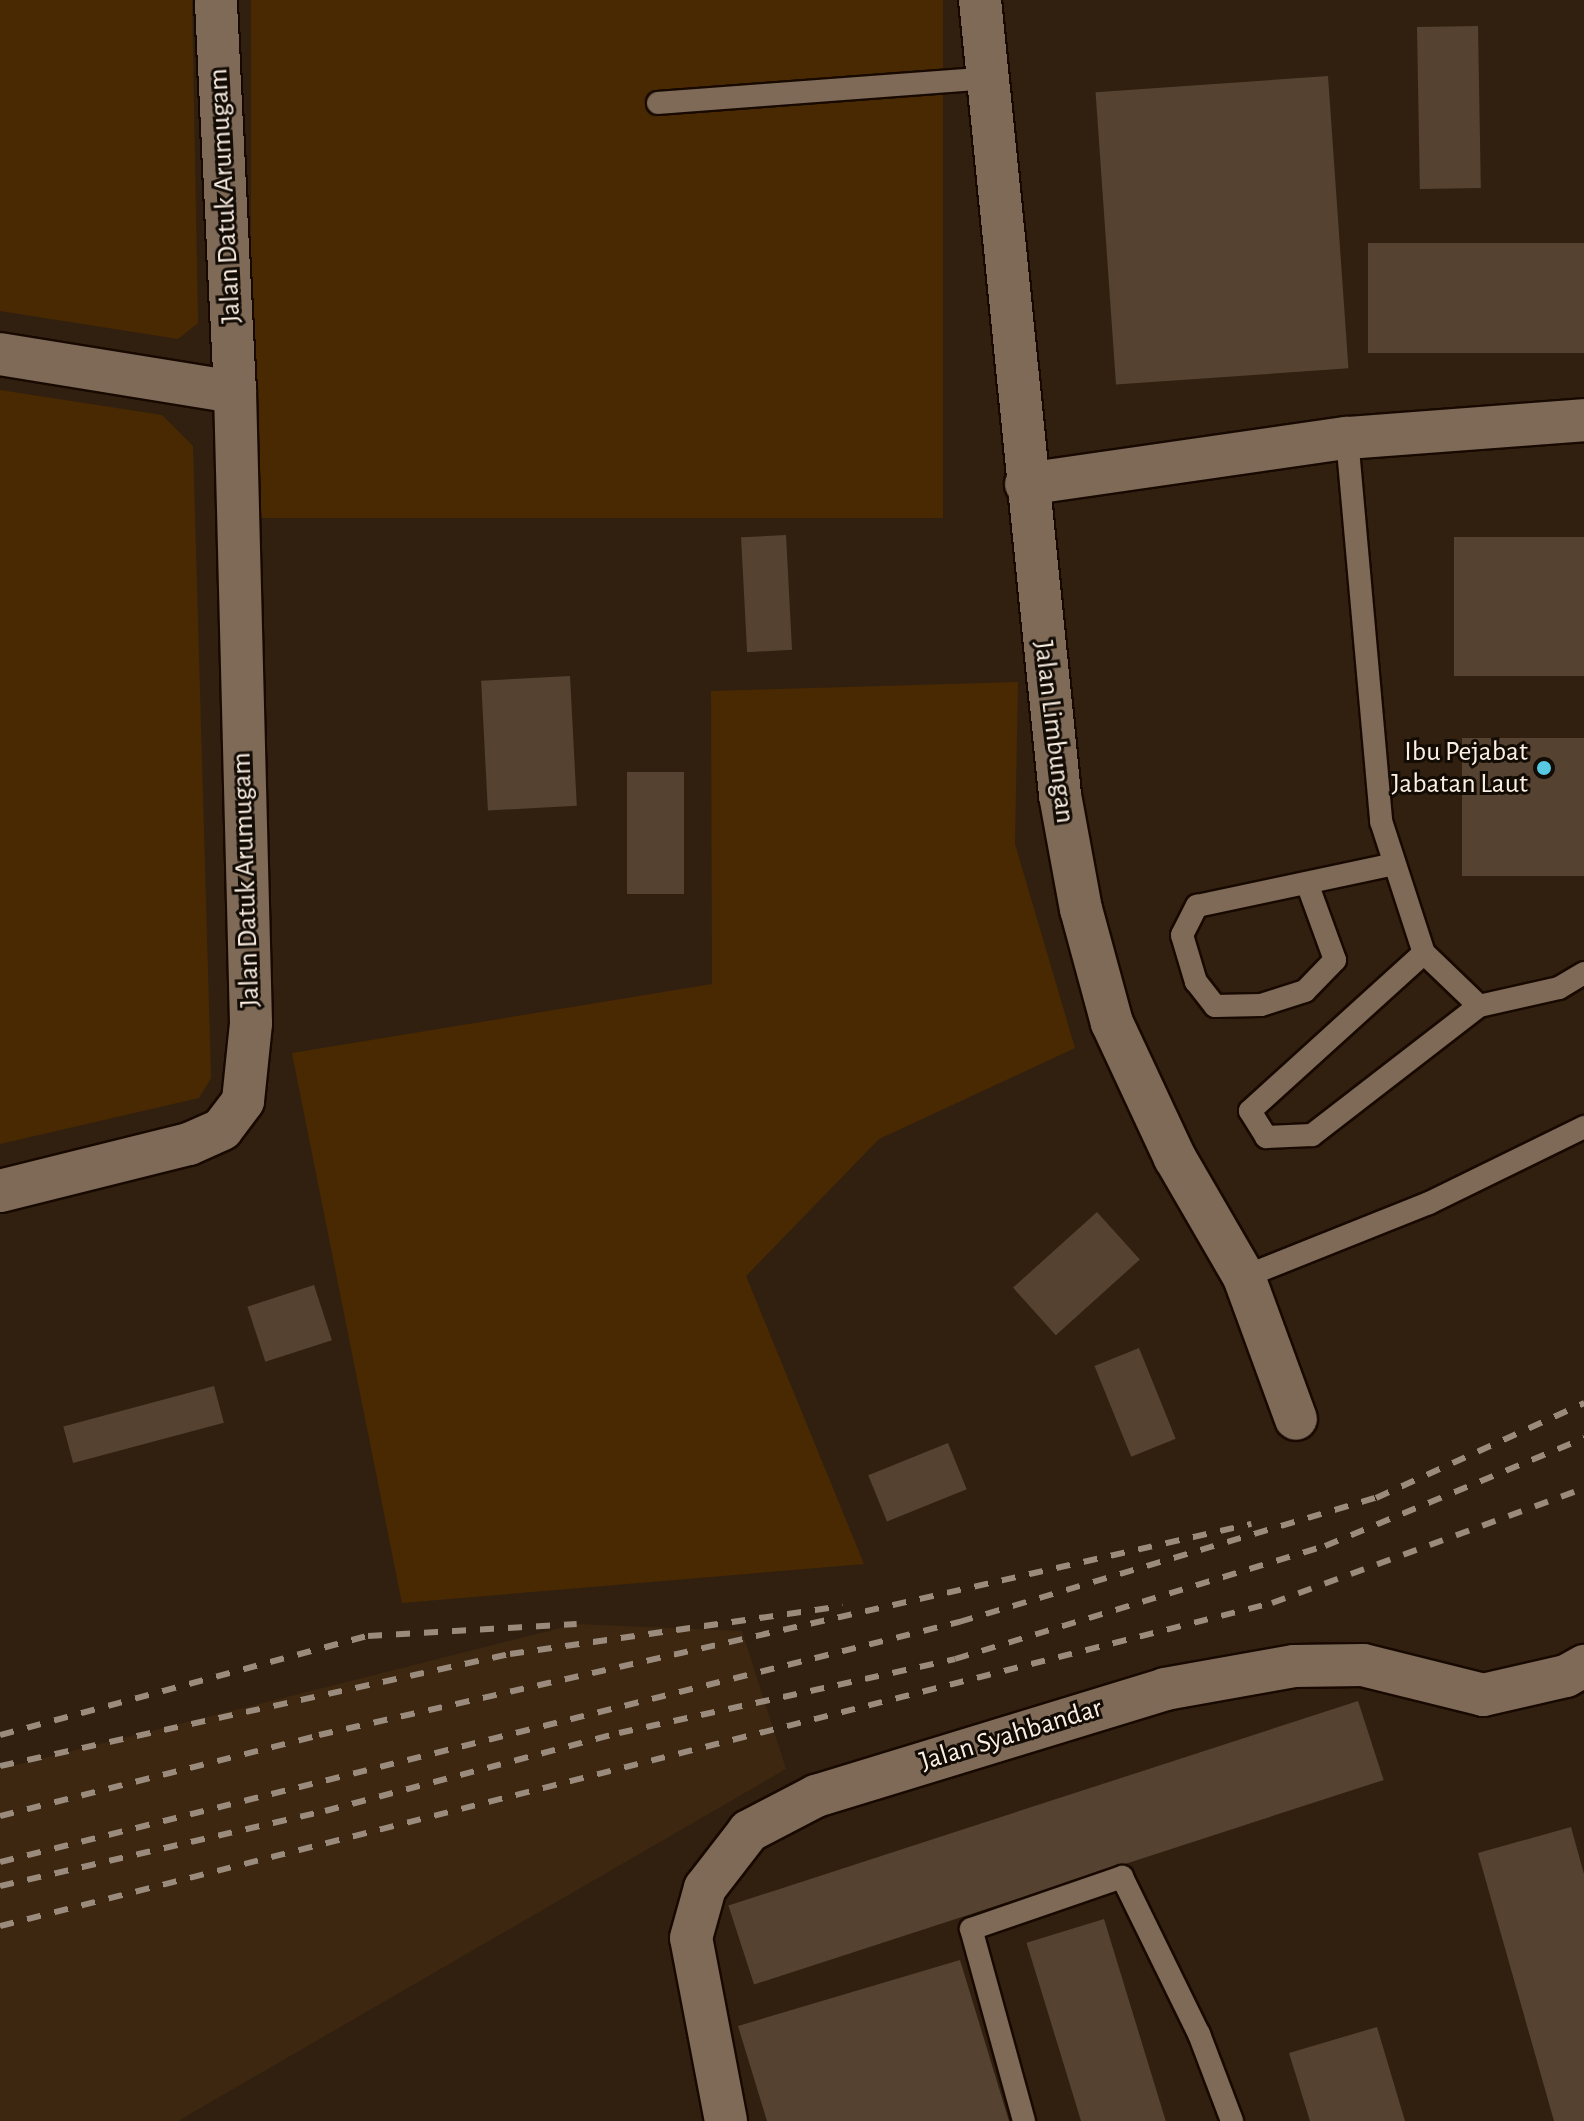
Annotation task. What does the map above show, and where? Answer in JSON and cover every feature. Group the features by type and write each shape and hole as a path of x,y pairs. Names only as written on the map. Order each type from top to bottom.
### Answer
{"street":[{"name":"Jalan Datuk Arumugam","path":"0,1191 189,1144 222,1129 243,1101 251,1023 235,392 216,0"},
{"name":"Jalan Limbungan","path":"980,0 1026,484 1060,795 1104,995 1112,1023 1175,1158 1244,1277 1296,1419"},
{"path":"0,354 235,392"},
{"path":"1026,484 1347,438 1584,420"},
{"name":"Jalan Syahbandar","path":"726,2121 691,1938 705,1888 749,1831 816,1796 1165,1689 1294,1666 1363,1665 1483,1695 1566,1676 1584,1666"}],"lane":[{"path":"658,103 988,78"},
{"path":"1347,438 1381,821 1424,953 1479,1006"},
{"path":"1307,883 1335,960 1305,991 1261,1005 1215,1006 1196,982 1182,935 1197,906 1395,864"},
{"path":"1424,953 1250,1111 1266,1137 1312,1135 1479,1006 1559,988 1584,973"},
{"path":"1244,1277 1429,1203 1584,1127"},
{"path":"1024,2121 971,1929 1122,1877 1199,2034 1232,2121"}],"shaded area":[{"path":"0,0 192,0 198,323 178,339 0,311"},
{"path":"251,0 943,0 943,518 251,518"},
{"path":"0,390 162,415 193,446 211,1078 199,1098 0,1144"},
{"path":"1018,682 1015,844 1075,1048 879,1139 746,1276 864,1564 402,1603 292,1053 712,984 711,691"},
{"path":"577,1624 742,1631 786,1769 178,2121 0,2121 0,1769"}],"building":[{"path":"1478,26 1481,188 1420,189 1417,27"},
{"path":"1328,76 1348,368 1116,385 1096,92"},
{"path":"1368,243 1584,243 1584,353 1368,353"},
{"path":"786,535 792,650 747,652 741,537"},
{"path":"1454,537 1584,537 1584,676 1454,676"},
{"path":"570,676 577,806 488,810 481,681"},
{"path":"1462,738 1584,738 1584,876 1462,876"},
{"path":"627,772 684,772 684,894 627,894"},
{"path":"1097,1212 1140,1260 1056,1335 1013,1288"},
{"path":"314,1285 332,1340 265,1362 247,1307"},
{"path":"1139,1348 1176,1439 1131,1457 1094,1366"},
{"path":"214,1386 224,1423 73,1463 63,1426"},
{"path":"948,1443 967,1489 887,1522 868,1475"},
{"path":"1358,1701 1384,1780 754,1985 728,1906"},
{"path":"1571,1827 1584,1874 1584,2121 1554,2121 1478,1853"},
{"path":"1104,1919 1166,2121 1081,2121 1027,1943"},
{"path":"960,1960 1009,2121 767,2121 738,2026"},
{"path":"1377,2027 1405,2121 1310,2121 1289,2053"}],"railway":[{"path":"0,1862 959,1622 1376,1498 1584,1403"},
{"path":"0,1886 325,1811 619,1733 955,1659 1325,1546 1584,1438"},
{"path":"0,1926 1272,1603 1584,1488"},
{"path":"0,1816 319,1735 1251,1524"},
{"path":"0,1766 510,1654 843,1606"},
{"path":"0,1735 368,1636 577,1624"}],"place":[{"name":"Ibu Pejabat Jabatan Laut","path":"1544,768"}]}
